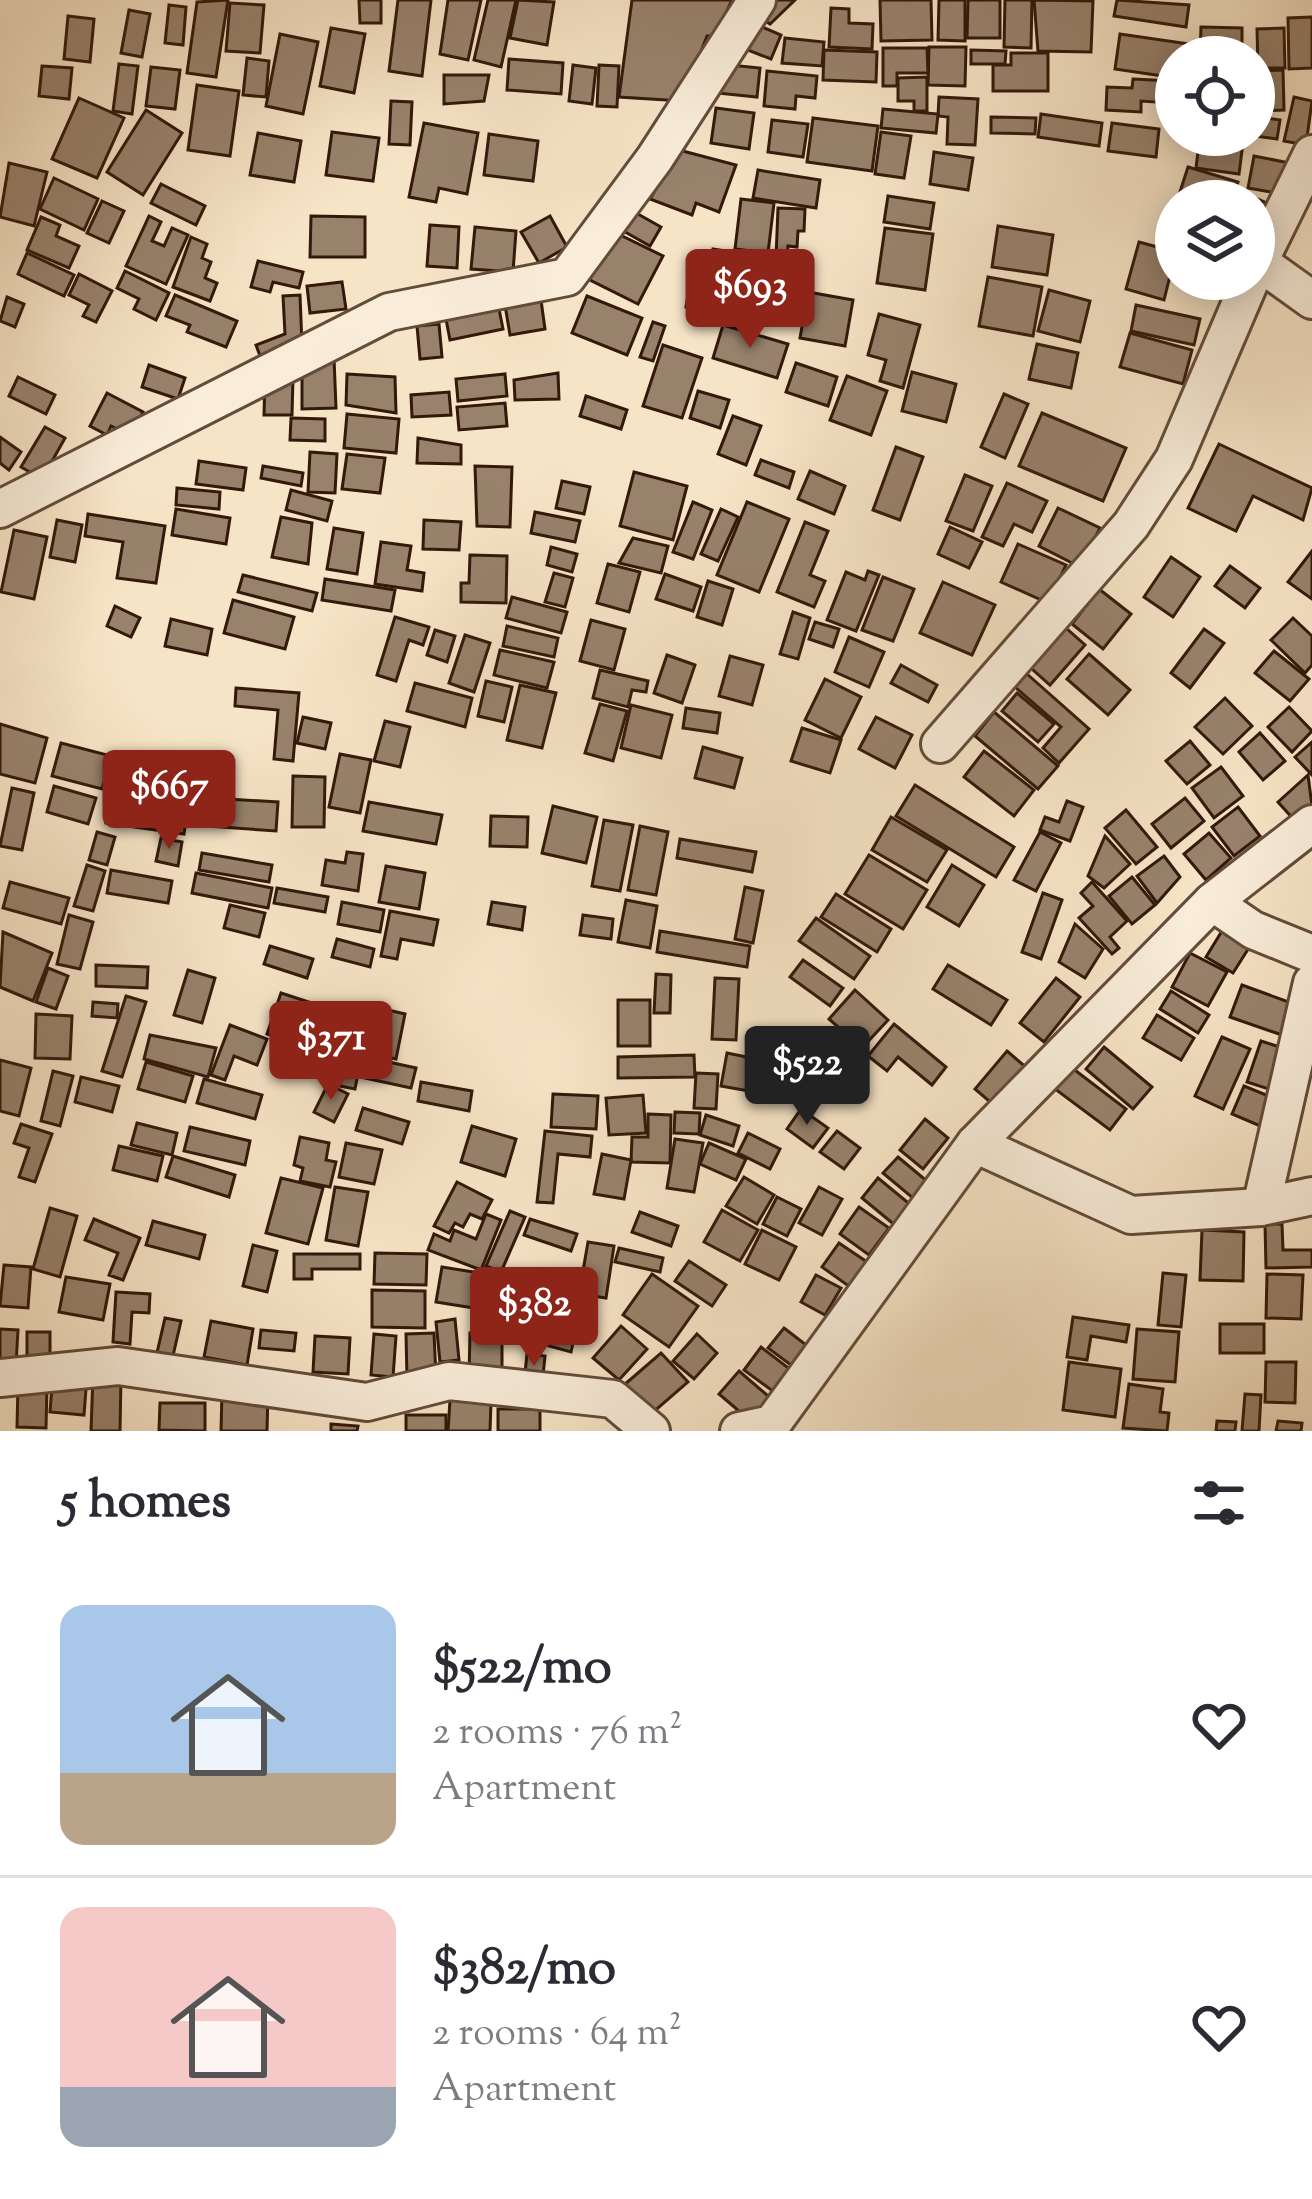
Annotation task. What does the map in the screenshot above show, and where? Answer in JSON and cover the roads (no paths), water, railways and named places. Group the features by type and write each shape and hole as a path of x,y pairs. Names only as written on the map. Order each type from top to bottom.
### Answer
{"street":[{"path":"0,509 389,312 567,277 655,158 757,0"},
{"path":"1275,229 1312,154"},
{"path":"1275,282 1312,300"},
{"path":"940,744 1142,508 1174,459 1242,300"},
{"path":"740,1431 772,1424 975,1144 1212,902 1312,824"},
{"path":"1212,902 1253,930 1312,954"},
{"path":"1261,1207 1309,1006"},
{"path":"975,1144 1131,1215 1261,1207 1312,1196"},
{"path":"0,1378 118,1366 367,1402 449,1381 613,1399 651,1431"}]}
